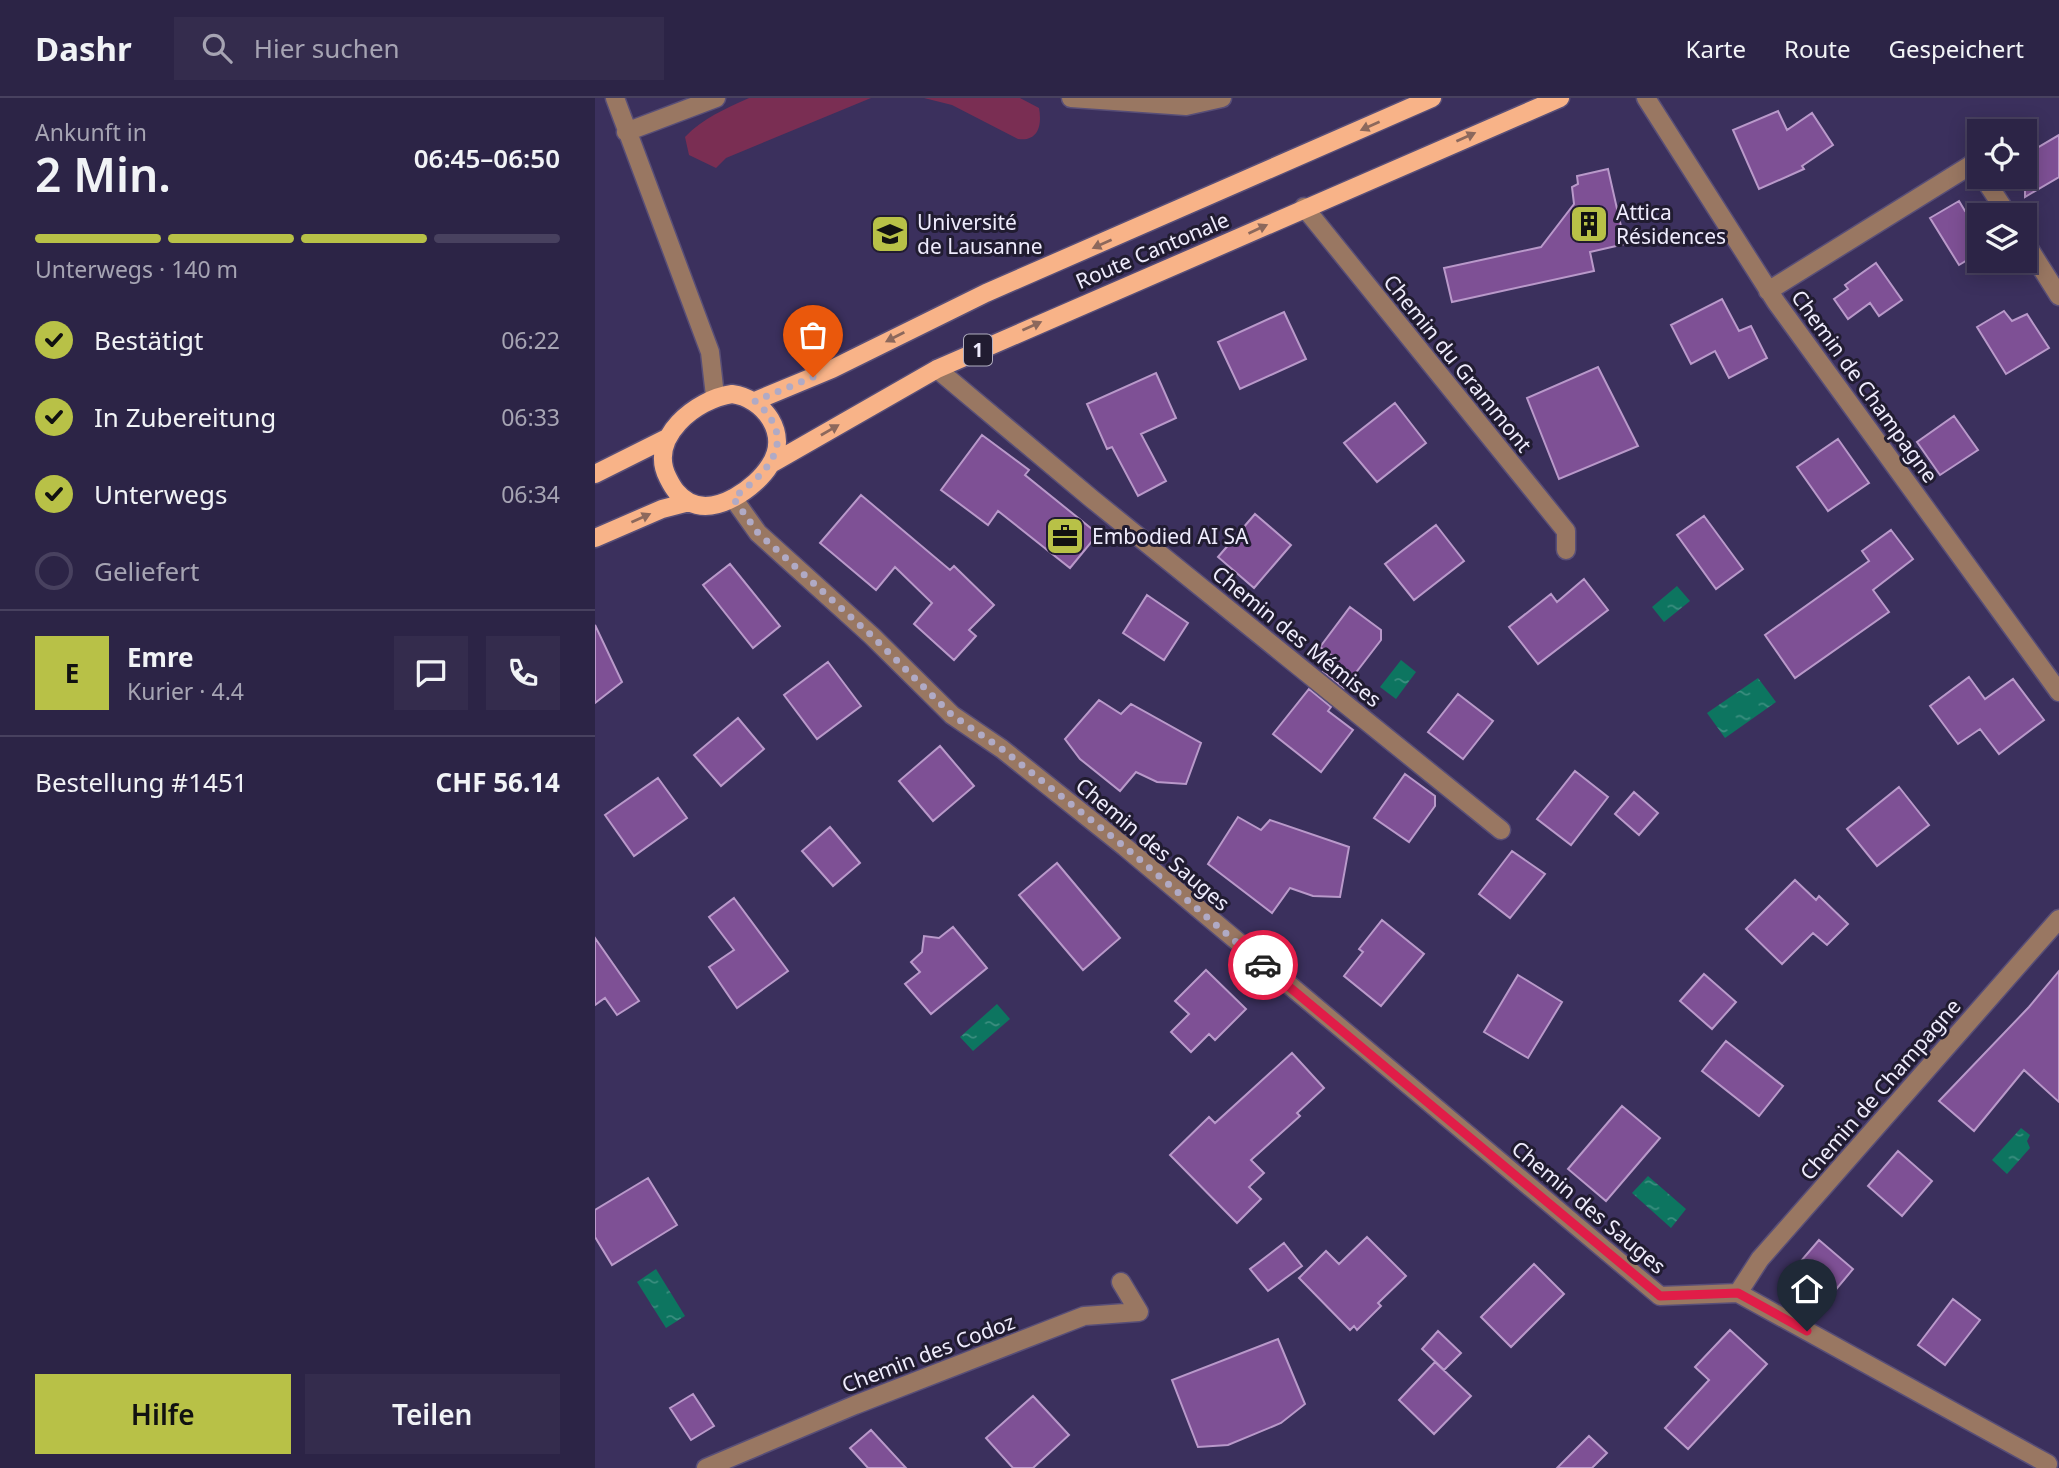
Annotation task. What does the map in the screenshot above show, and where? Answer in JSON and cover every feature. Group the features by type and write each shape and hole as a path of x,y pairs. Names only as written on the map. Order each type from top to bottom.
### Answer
{"main road":[{"name":"Route Cantonale","path":"755,401 832,369 986,293 1432,98"},
{"name":"Route Cantonale","path":"771,464 937,369 1304,207 1560,98"},
{"path":"595,474 667,438 698,405 715,396 732,394 755,401 766,411 775,426 776,449 771,464 733,498 705,507 689,502 674,490 663,469 662,454 667,438"},
{"path":"595,538 661,509 689,502"}],"street":[{"path":"615,98 710,352 715,396"},
{"path":"626,132 716,98"},
{"path":"1071,98 1186,106 1222,98"},
{"name":"Chemin de Champagne","path":"1646,98 1768,291 2059,692"},
{"path":"1768,291 1967,168"},
{"name":"Chemin du Grammont","path":"1304,207 1566,531 1566,550"},
{"path":"2037,261 2059,296"},
{"name":"Chemin des Mémises","path":"937,369 1286,657 1501,830"},
{"name":"Chemin des Sauges","path":"733,498 758,533 872,636 952,715 1002,749 1125,847 1523,1180 1620,1265 1660,1296 1738,1293"},
{"name":"Chemin de Champagne","path":"1738,1293 1760,1259 2059,919"},
{"name":"Chemin des Codoz","path":"706,1468 855,1405 1084,1316 1139,1312 1121,1282"},
{"path":"1738,1293 2050,1462"}],"shaded area":[{"path":"749,98 871,98 726,158 716,168 689,155 685,137 692,130 715,114"},
{"path":"924,98 1020,98 1039,108 1039,126 1031,138 1018,139 952,105"}],"water":[{"path":"1677,586 1690,601 1664,622 1652,607"},
{"path":"1401,660 1416,672 1396,699 1380,687"},
{"path":"1758,678 1776,702 1725,738 1707,713"},
{"path":"997,1004 1010,1019 973,1051 960,1037"},
{"path":"2021,1128 2030,1135 2027,1141 2030,1148 2007,1174 1992,1160"},
{"path":"1648,1176 1686,1209 1671,1228 1632,1193"},
{"path":"656,1269 685,1316 666,1328 637,1282"}],"building":[{"path":"1778,111 1787,130 1812,113 1833,145 1802,166 1804,169 1759,189 1733,130"},
{"path":"2059,135 2059,177 2025,197 2025,189 2037,189 2037,148"},
{"name":"Attica Résidences","path":"1608,169 1625,244 1590,252 1594,271 1452,302 1444,268 1541,247 1574,204 1572,187 1578,184 1577,176"},
{"path":"1959,201 1965,211 1967,210 1967,260 1959,265 1930,218"},
{"path":"1876,263 1902,300 1879,316 1870,303 1848,319 1834,299 1848,289 1845,285"},
{"path":"1722,299 1739,331 1751,326 1767,358 1729,378 1715,351 1691,364 1671,325"},
{"path":"2004,311 2012,321 2027,314 2049,348 2006,374 1977,327"},
{"path":"1284,312 1306,359 1240,389 1218,342"},
{"path":"1598,367 1638,446 1559,479 1527,398"},
{"path":"1156,373 1176,418 1141,434 1166,481 1138,496 1112,447 1107,449 1087,404"},
{"path":"1395,403 1426,443 1377,482 1344,443"},
{"path":"1954,416 1978,450 1940,475 1917,442"},
{"path":"982,435 1029,470 1025,475 1098,534 1070,568 998,511 988,525 941,490"},
{"path":"1838,439 1869,483 1828,511 1797,467"},
{"path":"861,495 950,570 954,566 994,605 969,630 976,636 954,660 914,624 932,603 895,567 876,590 820,543"},
{"path":"1255,514 1291,545 1254,588 1218,557"},
{"path":"1704,516 1743,569 1716,589 1677,535"},
{"path":"1436,525 1464,561 1414,600 1385,564"},
{"path":"1891,530 1913,559 1873,590 1889,612 1795,678 1765,635 1869,561 1862,551"},
{"path":"730,564 780,626 753,648 703,585"},
{"path":"1584,579 1608,610 1538,664 1509,627 1551,594 1557,602"},
{"path":"1147,595 1188,623 1164,660 1123,633"},
{"path":"1350,607 1381,630 1381,640 1344,688 1323,671 1334,657 1320,647"},
{"path":"595,625 622,682 595,703"},
{"path":"828,662 861,706 817,739 784,695"},
{"path":"1969,677 1985,699 2013,679 2044,720 1999,754 1980,729 1958,744 1930,706"},
{"path":"1309,689 1331,707 1328,711 1353,730 1321,772 1273,734"},
{"path":"1458,694 1493,721 1463,759 1428,732"},
{"path":"1099,700 1121,714 1131,704 1201,743 1186,784 1157,782 1136,772 1120,791 1080,759 1065,739"},
{"path":"738,718 764,749 721,786 694,755"},
{"path":"940,746 974,786 933,821 899,781"},
{"path":"1575,771 1608,797 1571,845 1537,819"},
{"path":"1405,774 1435,796 1435,806 1409,842 1374,818"},
{"path":"658,778 687,818 634,856 605,815"},
{"path":"1899,787 1929,825 1877,866 1847,829"},
{"path":"1634,792 1658,813 1639,835 1615,814"},
{"path":"1238,817 1261,830 1270,820 1349,847 1340,897 1313,896 1290,888 1272,913 1208,864"},
{"path":"830,827 860,863 833,886 802,851"},
{"path":"1512,851 1545,874 1510,918 1479,894"},
{"path":"1057,863 1120,938 1083,970 1019,895"},
{"path":"1795,880 1816,900 1819,896 1848,924 1827,945 1813,933 1782,964 1746,929"},
{"path":"734,898 788,971 737,1008 709,967 734,950 709,917"},
{"path":"1382,920 1424,954 1381,1006 1344,976 1363,952 1359,949"},
{"path":"953,927 987,968 931,1014 905,984 920,972 911,962 922,952 924,936 939,938"},
{"path":"595,938 639,1001 617,1015 605,998 595,1005"},
{"path":"1206,970 1246,1009 1215,1040 1209,1034 1191,1052 1171,1032 1189,1014 1175,1001"},
{"path":"2059,971 2059,1102 2024,1070 1974,1131 1939,1101 2029,1007"},
{"path":"1704,974 1736,1002 1712,1029 1680,1001"},
{"path":"1518,975 1562,1002 1528,1058 1484,1032"},
{"path":"1726,1041 1783,1086 1759,1116 1702,1071"},
{"path":"1292,1053 1324,1088 1297,1113 1300,1116 1251,1160 1264,1173 1249,1187 1261,1199 1237,1223 1170,1155 1209,1117 1215,1123"},
{"path":"1622,1106 1660,1138 1606,1201 1568,1169"},
{"path":"1898,1151 1932,1181 1902,1216 1868,1186"},
{"path":"648,1178 677,1225 612,1265 595,1237 595,1210"},
{"path":"1367,1237 1406,1276 1378,1303 1381,1306 1357,1330 1354,1326 1350,1330 1299,1278 1326,1251 1339,1264"},
{"path":"1819,1240 1853,1269 1823,1305 1789,1275"},
{"path":"1284,1243 1302,1266 1268,1291 1250,1269"},
{"path":"1534,1264 1564,1294 1511,1347 1481,1317"},
{"path":"1953,1299 1980,1320 1945,1365 1918,1345"},
{"path":"1730,1330 1767,1364 1688,1449 1665,1428 1709,1380 1695,1367"},
{"path":"1438,1331 1461,1353 1444,1370 1422,1349"},
{"path":"1278,1339 1305,1404 1281,1423 1228,1445 1198,1447 1172,1380"},
{"path":"1435,1362 1471,1396 1434,1434 1399,1400"},
{"path":"693,1394 714,1426 691,1440 670,1408"},
{"path":"1033,1396 1069,1435 1033,1468 1013,1468 986,1438"},
{"path":"871,1430 906,1468 868,1468 850,1448"},
{"path":"1589,1436 1607,1453 1592,1468 1557,1468"}],"way so far":[{"path":"813,377 755,401 766,411 775,426 776,449 771,464 757,480 733,498 758,533 872,636 952,715 1002,749 1125,847 1263,965"}],"place":[{"name":"Attica Résidences","path":"1589,224"},
{"name":"Université de Lausanne","path":"890,234"},
{"name":"Embodied AI SA","path":"1065,536"}],"route":[{"path":"1263,965 1660,1296 1738,1293 1807,1331"}]}
